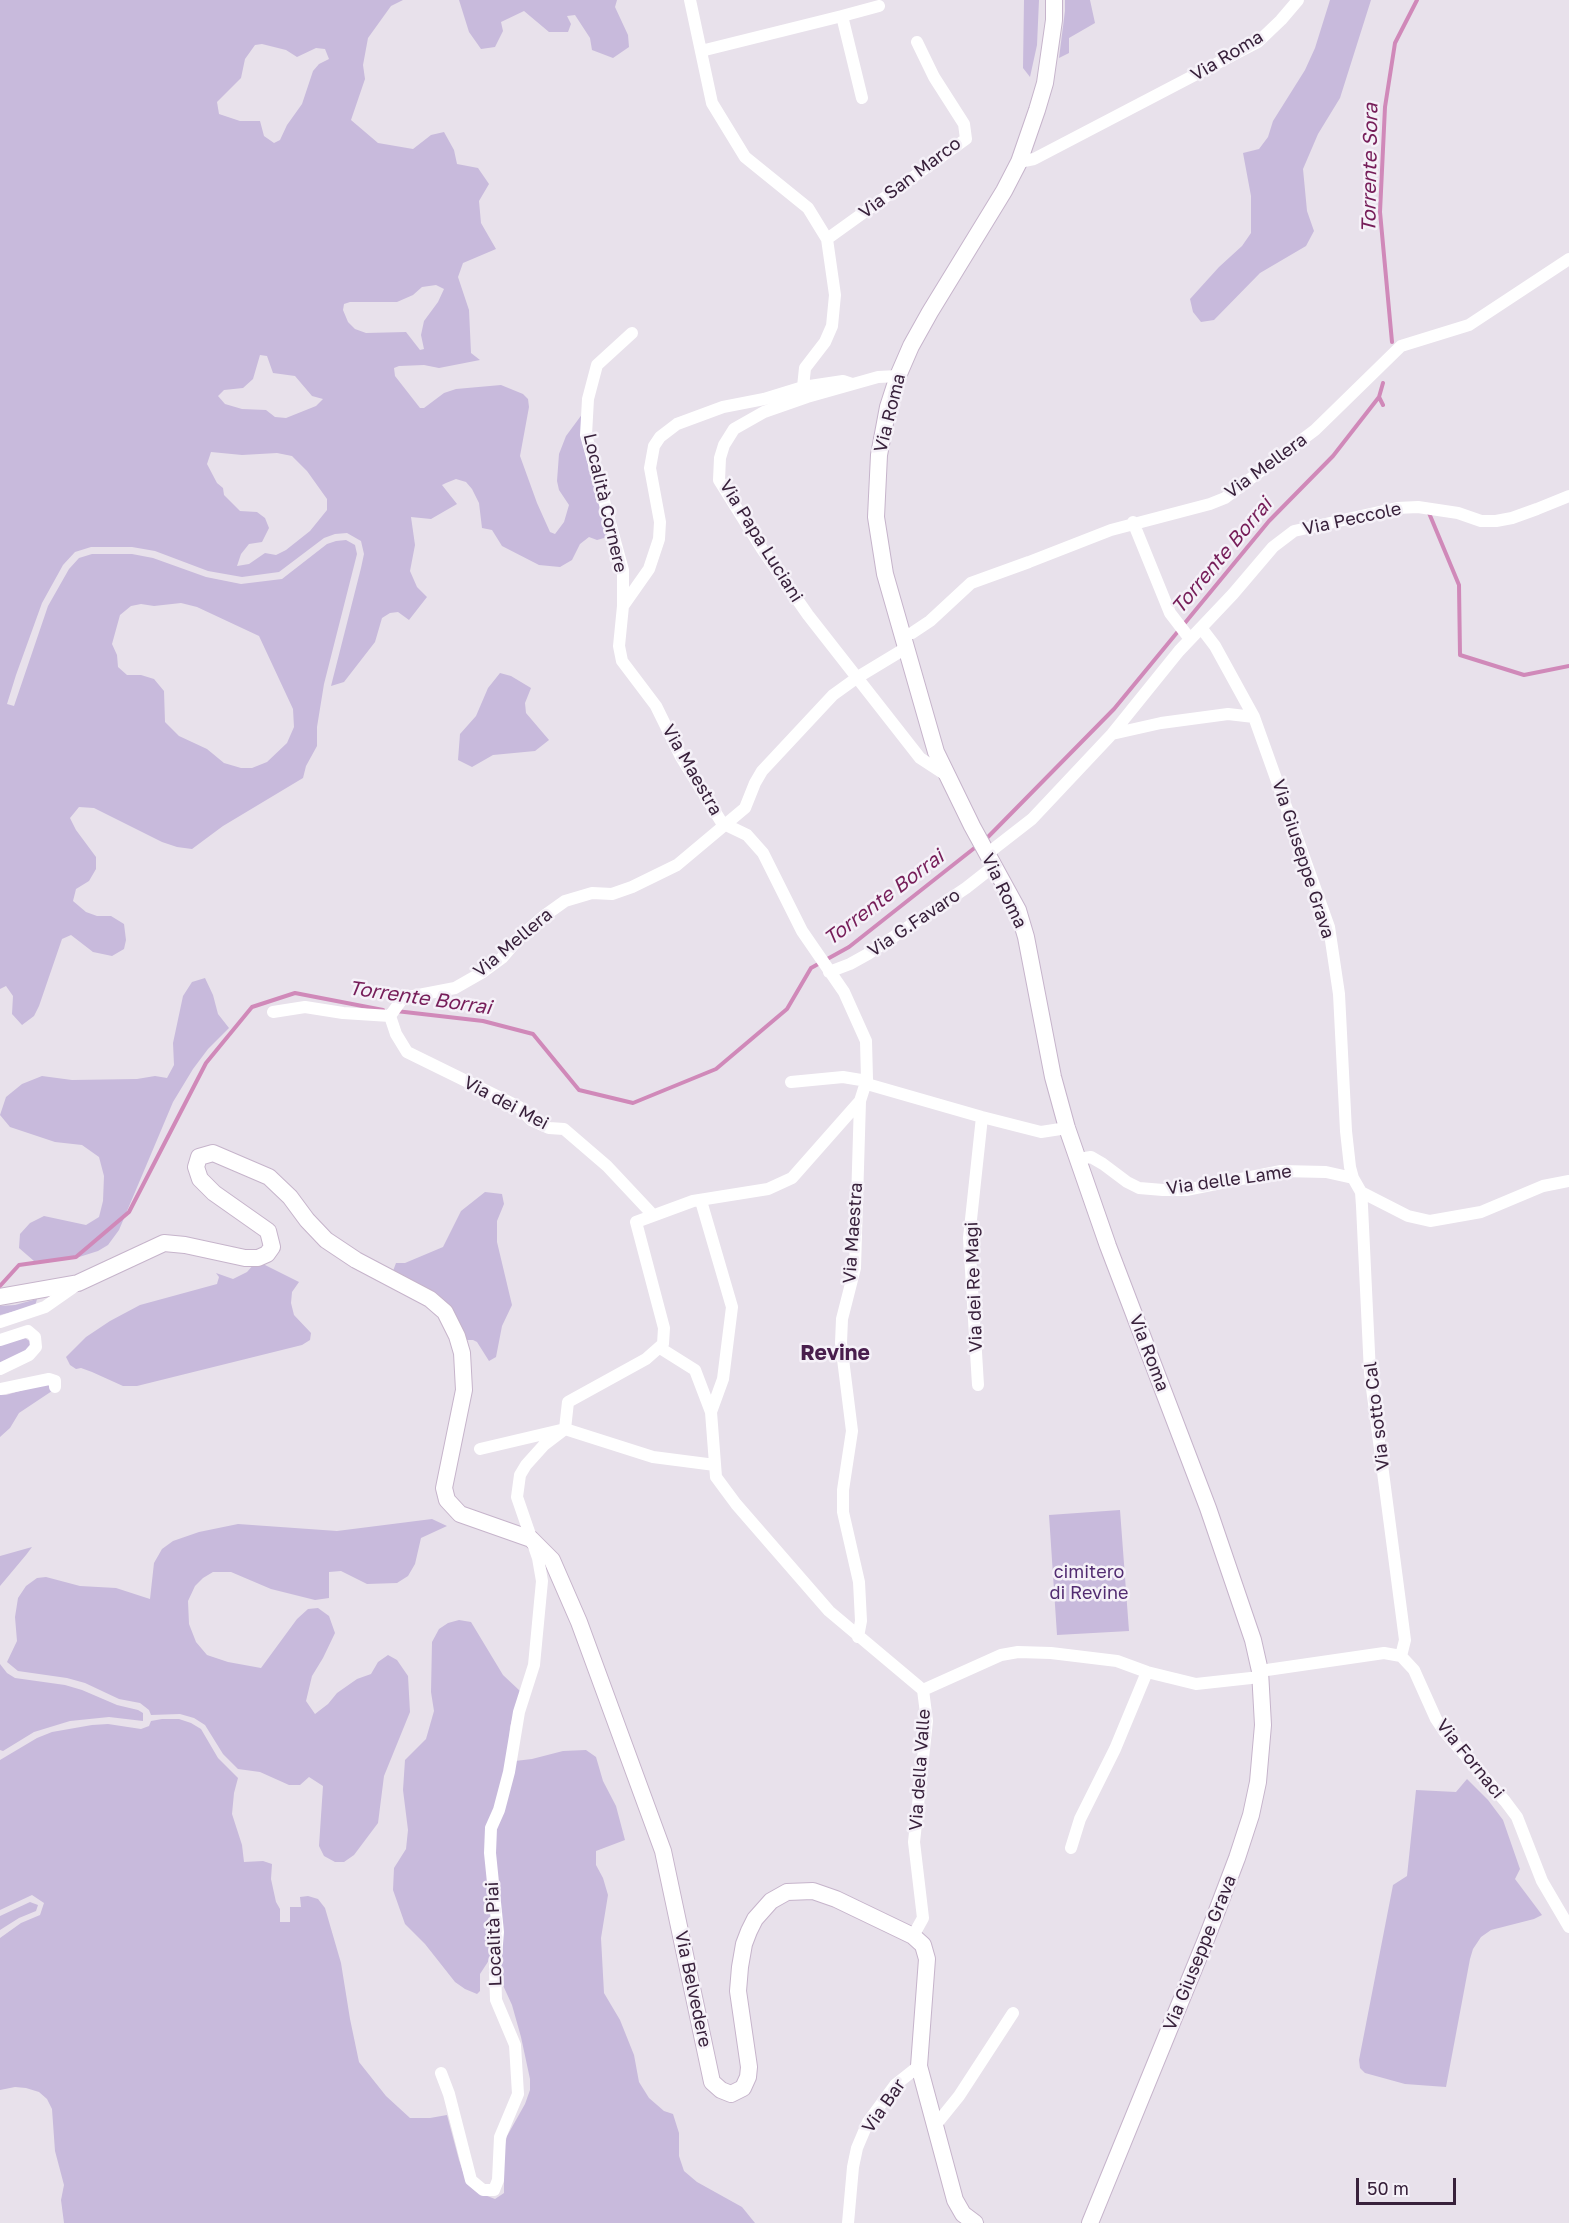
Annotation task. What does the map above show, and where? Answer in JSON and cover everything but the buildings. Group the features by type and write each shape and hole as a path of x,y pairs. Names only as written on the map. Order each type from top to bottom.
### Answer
{"main road":[{"name":"Via Roma","path":"1054,0 1054,20 1045,82 1019,162 1004,191 930,312 898,376 888,407 879,455 876,518 885,574 936,752 972,826 1018,910 1026,937 1053,1077 1066,1128 1108,1246 1208,1508 1253,1640 1260,1674"},
{"path":"0,1298 78,1283 164,1243 185,1245 245,1258 258,1258 267,1254 272,1247 268,1231 213,1192 200,1179 196,1167 199,1157 213,1153 269,1177 290,1197 326,1240 356,1260 430,1299 445,1312 457,1336 462,1353 464,1390 444,1488 447,1500 460,1514 531,1539"},
{"name":"Via Belvedere","path":"531,1539 552,1560 579,1622 663,1851 712,2082 721,2090 731,2094 743,2088 748,2077 749,2067 738,1991 740,1967 749,1931 755,1919 771,1901 786,1892 813,1892 836,1899 913,1936"},
{"name":"Via Giuseppe Grava","path":"1090,2223 1208,1937 1247,1826 1261,1759 1263,1725 1260,1674"},
{"path":"913,1936 923,1945 927,1959 918,2066 955,2200 963,2214 975,2223"}],"street":[{"path":"690,0 712,103 745,157 808,208 827,239 834,295 832,326 825,342 805,368 803,387"},
{"name":"Via Roma","path":"1019,162 1034,159 1258,42 1298,0"},
{"path":"701,51 879,6"},
{"path":"842,16 861,98"},
{"name":"Via San Marco","path":"827,239 966,139 964,124 934,77 917,42"},
{"name":"Via Mellera","path":"392,1013 403,998 455,988 501,958 544,916 565,901 592,893 612,894 677,865 745,808 762,771 834,695 930,621 971,583 1133,522 1200,507 1225,498 1315,430 1401,346 1469,325 1569,259"},
{"name":"Località Cornere","path":"622,606 623,570 585,435 588,399 597,365 632,333"},
{"name":"Via Papa Luciani","path":"898,376 878,377 807,396 764,412 734,429 724,445 720,458 719,480 808,615 920,758 946,775"},
{"path":"622,606 649,569 659,539 660,522 650,468 654,446 660,437 677,424 716,409 764,399 803,387 843,381 852,384"},
{"name":"Via Peccole","path":"989,856 1032,819 1112,734 1187,636 1202,629 1273,547 1294,531 1397,508 1418,507 1458,513 1481,521 1496,521 1529,512 1569,496"},
{"path":"1133,522 1170,613 1187,636"},
{"name":"Via Maestra","path":"622,606 619,646 622,661 656,706 692,776 722,823 747,835 763,853 802,931 844,992 866,1041 867,1082 860,1101 855,1268 842,1319 841,1343 852,1431 843,1490 843,1512 859,1582 861,1621 858,1637"},
{"name":"Via Giuseppe Grava","path":"1202,629 1215,646 1254,717 1329,927 1339,994 1346,1131 1353,1178"},
{"path":"1112,734 1161,723 1228,714 1254,717"},
{"name":"Via G.Favaro","path":"827,969 868,954 966,888 989,856"},
{"path":"273,1012 305,1007 343,1013 392,1013"},
{"name":"Via dei Mei","path":"392,1013 396,1034 407,1052 519,1107 531,1120 549,1128 564,1129 607,1166 653,1215"},
{"path":"791,1082 843,1077 1041,1132 1066,1128"},
{"path":"531,1539 517,1497 520,1475 544,1445 565,1429 568,1402 612,1379 660,1348 665,1339 636,1222 693,1201 768,1189 792,1178 860,1101"},
{"name":"Via dei Re Magi","path":"978,1385 969,1238 982,1117"},
{"name":"Via delle Lame","path":"1078,1159 1091,1157 1139,1188 1163,1190 1186,1190 1281,1171 1326,1172 1353,1178"},
{"name":"Via sotto Cal","path":"1353,1178 1361,1192 1370,1373 1405,1640 1401,1656"},
{"path":"1361,1192 1408,1216 1430,1221 1481,1212 1543,1186 1569,1181"},
{"path":"701,1201 732,1306 723,1379 711,1412"},
{"path":"0,1322 45,1307 78,1283"},
{"path":"0,1340 28,1331 35,1337 36,1347 29,1355 0,1369"},
{"path":"660,1348 695,1371 711,1412"},
{"path":"0,1389 50,1379 55,1382 55,1388"},
{"name":"Via della Valle","path":"711,1412 716,1477 736,1504 830,1611 922,1690 927,1721 914,1842 923,1918 913,1936"},
{"path":"480,1449 565,1429 653,1457 715,1465"},
{"name":"Località Piai","path":"441,2073 449,2094 471,2180 483,2190 495,2190 498,2180 500,2137 518,2094 515,2045 496,2001 495,1968 498,1932 490,1853 491,1828 500,1810 519,1712 534,1665 542,1581 538,1558 531,1539"},
{"path":"922,1690 1001,1655 1018,1652 1051,1653 1117,1661 1146,1672 1196,1684 1220,1682 1384,1653 1401,1656"},
{"name":"Via Fornaci","path":"1401,1656 1414,1670 1436,1719 1444,1731 1505,1801 1516,1817 1542,1881 1569,1927"},
{"path":"1071,1848 1080,1819 1115,1749 1146,1672"},
{"path":"934,2127 959,2096 1013,2013"},
{"name":"Via Bar","path":"848,2223 853,2167 857,2148 868,2122 895,2085 918,2066"}],"green space":[{"path":"0,0 403,0 391,6 368,38 363,65 365,79 351,120 378,143 413,149 431,135 444,132 454,150 457,164 478,168 489,184 479,201 481,223 496,249 463,263 458,277 469,310 471,353 480,360 439,368 424,365 399,366 394,368 395,376 420,408 424,408 444,393 456,389 501,385 523,394 528,399 529,407 520,456 550,532 555,534 564,522 569,505 559,490 557,481 559,454 566,436 583,413 583,444 611,536 597,540 589,537 580,544 572,560 560,567 539,565 502,546 492,530 482,528 479,503 466,482 456,479 442,485 457,504 431,519 411,517 415,545 410,571 417,587 427,597 409,620 398,612 390,613 382,618 375,642 344,682 331,686 364,554 361,541 347,533 324,538 279,572 242,577 208,571 155,551 132,547 91,547 75,552 63,565 42,603 7,704 14,706 48,606 69,569 79,558 92,554 132,554 153,558 206,577 241,584 282,579 327,544 336,541 346,540 355,545 357,554 324,684 317,727 317,746 306,766 303,778 223,826 192,849 162,842 94,808 79,807 70,818 96,857 96,869 89,881 76,889 73,901 86,912 97,916 111,916 124,924 126,940 124,949 112,956 93,952 71,935 62,939 39,1006 34,1016 22,1025 12,1014 13,996 6,986 0,989","holes":["262,44 286,50 297,57 316,48 325,49 329,59 319,64 313,71 302,104 287,125 280,140 274,143 264,136 260,121 240,121 219,114 217,102 241,78 245,59 255,45","436,285 444,289 438,302 424,321 421,335 424,349 420,350 406,332 366,333 355,329 348,322 343,310 344,304 350,302 397,302 413,295 422,287","260,355 267,356 273,373 295,376 312,396 323,399 316,406 286,418 275,417 266,410 242,409 225,404 218,396 224,390 243,388 253,379","211,452 242,455 277,453 292,456 307,471 327,499 327,510 310,531 286,550 276,555 265,553 249,564 237,566 241,554 249,544 262,542 269,528 265,518 257,512 240,511 224,495 223,488 217,483 207,464","181,603 197,607 259,636 293,709 294,727 287,743 267,762 252,768 241,768 224,763 207,749 179,736 165,722 164,691 154,679 141,675 127,675 118,667 117,655 112,644 120,615 131,606 141,604 154,606"]},
{"path":"459,0 617,0 615,7 628,35 629,47 613,58 592,50 590,38 575,15 567,16 571,24 568,32 549,32 524,11 501,22 503,31 495,47 481,49 469,32"},
{"path":"1024,0 1039,0 1037,45 1030,77 1023,68"},
{"path":"1065,0 1090,0 1095,23 1069,38 1069,53 1059,58 1065,11"},
{"path":"1330,0 1371,0 1340,98 1318,134 1303,169 1307,211 1314,231 1306,246 1260,273 1214,320 1201,322 1193,312 1190,299 1242,246 1251,233 1251,196 1243,153 1259,149 1268,137 1273,121 1305,70 1315,48"},
{"path":"500,673 511,676 531,688 525,703 526,713 549,740 535,751 493,755 472,767 458,760 460,734 476,716 488,688"},
{"path":"205,978 218,1014 229,1028 208,1049 173,1102 119,1230 108,1245 98,1251 76,1258 34,1261 19,1248 20,1234 30,1223 44,1216 86,1225 99,1217 103,1201 104,1176 99,1157 82,1145 55,1142 10,1127 0,1115 6,1097 22,1084 42,1076 72,1080 137,1079 155,1076 167,1078 174,1065 173,1043 183,996 192,982"},
{"path":"485,1192 502,1194 504,1204 497,1221 497,1242 512,1305 502,1326 496,1357 489,1361 477,1342 463,1340 393,1271 396,1263 405,1263 443,1247 461,1211"},
{"path":"259,1262 299,1282 292,1292 291,1303 294,1315 311,1333 310,1340 302,1345 137,1386 123,1386 70,1365 66,1357 86,1337 110,1321 140,1305 217,1284 219,1277 216,1273 233,1279 247,1272"},
{"path":"37,1299 35,1306 0,1315 0,1306 15,1305"},
{"path":"25,1338 31,1342 31,1348 0,1364 0,1343"},
{"path":"52,1384 52,1391 19,1413 10,1428 0,1437 0,1395"},
{"name":"cimitero di Revine","path":"1120,1510 1129,1631 1057,1635 1049,1515"},
{"path":"432,1519 447,1526 421,1538 415,1564 408,1576 397,1583 367,1584 341,1571 329,1572 329,1598 315,1600 271,1589 231,1572 213,1572 195,1586 188,1601 189,1624 196,1642 207,1655 228,1662 261,1668 297,1619 308,1609 318,1608 329,1616 335,1633 312,1676 306,1701 315,1714 337,1693 357,1679 371,1674 378,1662 388,1655 397,1660 408,1676 410,1712 384,1776 378,1823 354,1855 344,1862 335,1862 324,1856 319,1846 323,1786 309,1777 300,1785 289,1785 260,1772 238,1769 223,1754 205,1725 194,1718 180,1714 151,1715 149,1710 140,1703 119,1699 85,1683 67,1678 18,1671 7,1662 17,1641 15,1617 18,1598 26,1586 37,1578 46,1577 80,1586 116,1588 150,1599 154,1563 162,1549 173,1541 199,1532 238,1524 337,1531"},
{"path":"32,1547 26,1555 0,1586 0,1556"},
{"path":"459,1620 471,1622 503,1675 520,1691 510,1727 508,1760 496,1812 493,1954 480,1974 480,1991 477,1994 455,1982 425,1944 405,1924 393,1890 394,1868 406,1849 408,1830 403,1790 405,1760 426,1739 434,1711 431,1692 432,1642 439,1629"},
{"path":"0,1664 7,1673 15,1678 65,1685 117,1705 138,1710 143,1713 143,1721 109,1717 70,1721 34,1732 3,1751 0,1750"},
{"path":"179,1719 201,1729 218,1758 238,1778 232,1814 242,1845 244,1862 263,1861 272,1864 271,1879 276,1902 280,1909 280,1922 290,1922 290,1907 301,1907 300,1897 308,1896 318,1899 325,1908 341,1963 359,2062 386,2096 410,2118 447,2115 466,2180 482,2194 495,2199 504,2193 504,2149 507,2136 525,2104 530,2090 530,2079 512,2005 501,1981 494,1833 515,1761 563,1751 586,1750 596,1757 603,1781 616,1806 625,1840 596,1851 596,1865 608,1895 601,1938 604,1993 620,2020 634,2055 639,2082 649,2098 664,2111 673,2114 679,2133 679,2156 684,2171 697,2182 742,2207 755,2223 64,2223 61,2200 64,2185 55,2151 52,2109 47,2099 39,2092 15,2087 0,2090 0,1938 21,1923 40,1915 44,1903 32,1895 0,1910 0,1760 37,1738 52,1732 108,1724 141,1729 149,1726 151,1721"},
{"path":"1467,1779 1488,1800 1503,1820 1520,1869 1515,1879 1542,1915 1491,1930 1481,1937 1473,1949 1446,2087 1405,2084 1365,2073 1360,2068 1359,2060 1393,1885 1407,1876 1416,1790 1456,1792"},
{"path":"30,1902 38,1905 36,1911 0,1930 0,1916"}],"waterway":[{"name":"Torrente Sora","path":"1392,342 1380,212 1385,107 1395,43 1417,0"},
{"name":"Torrente Borrai","path":"1383,383 1379,397 1383,405"},
{"name":"Torrente Borrai","path":"985,840 1114,709 1269,521 1333,456 1379,397"},
{"path":"1429,513 1459,585 1460,655 1524,675 1569,666"},
{"name":"Torrente Borrai","path":"396,1011 483,1021 533,1034 579,1090 633,1103 716,1069 787,1009 811,968 849,947 977,846"},
{"name":"Torrente Borrai","path":"0,1286 19,1265 76,1257 129,1212 206,1063 252,1007 295,993 383,1010"}],"district":[{"name":"Revine","path":"835,1353"}]}
